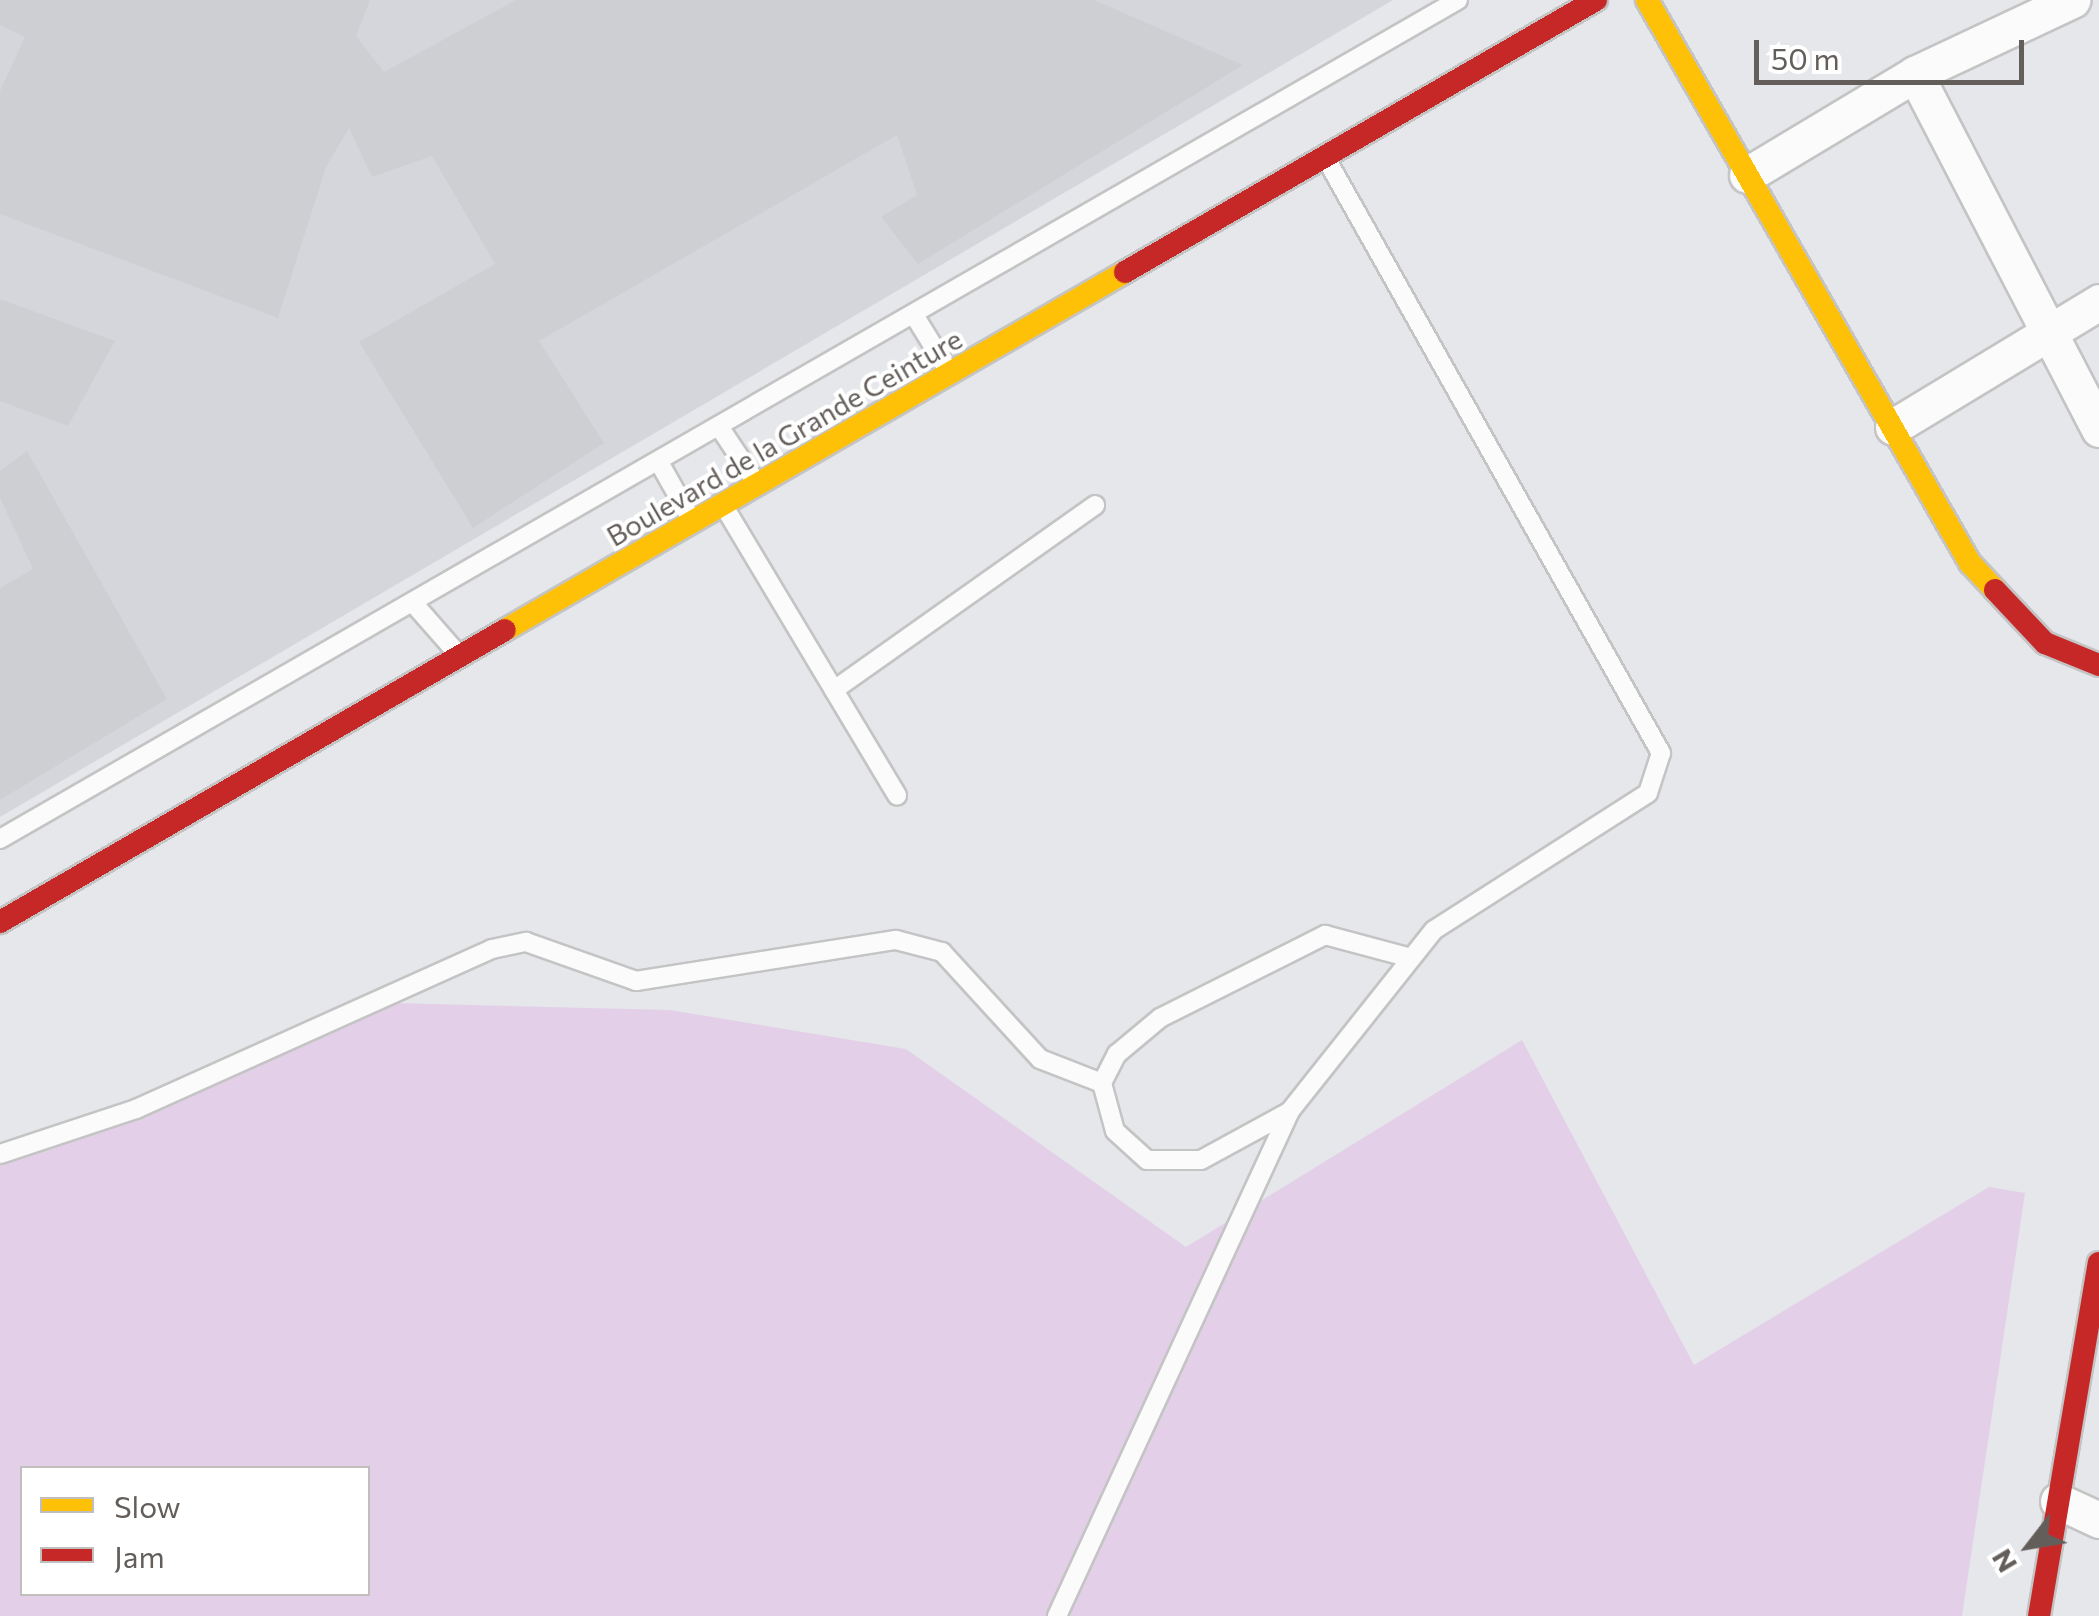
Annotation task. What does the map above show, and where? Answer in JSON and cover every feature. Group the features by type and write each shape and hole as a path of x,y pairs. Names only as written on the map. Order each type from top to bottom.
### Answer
{"main road":[{"name":"Boulevard de la Grande Ceinture","path":"0,922 1596,0"},
{"path":"1647,0 1893,427 2007,611 2045,644 2099,665"},
{"path":"2039,1616 2099,1263"}],"street":[{"path":"1747,175 1915,74 2072,0"},
{"path":"1915,74 2046,335 2099,430"},
{"path":"1893,427 2099,302"},
{"path":"2058,1500 2099,1520"}],"lane":[{"path":"0,839 722,430 914,314 1458,0"},
{"path":"1057,1616 1290,1112 1434,930 1648,792 1661,752 1325,158"},
{"path":"914,314 950,375"},
{"path":"722,430 758,486"},
{"path":"660,464 693,524"},
{"path":"834,690 1095,505"},
{"path":"724,506 897,795"},
{"path":"414,604 461,658"},
{"path":"1290,1112 1201,1160 1147,1160 1116,1131 1102,1083 1117,1054 1160,1018 1326,935 1411,958"},
{"path":"0,1154 136,1109 492,949 526,942 636,982 896,940 942,952 1040,1059 1102,1083"}],"shaded area":[{"path":"0,0 1393,0 0,817"},
{"path":"395,1003 670,1010 906,1049 1186,1247 1522,1040 1694,1365 1989,1187 2025,1193 1962,1616 0,1616 0,1165"}],"building":[{"path":"0,0 370,0 356,36 384,72 516,0 1094,0 1243,65 918,264 881,217 917,195 897,135 539,341 604,443 473,528 359,342 495,264 432,156 372,177 349,128 326,167 278,318 0,214 0,91 25,37 0,25"},
{"path":"0,299 115,341 68,426 0,401"},
{"path":"27,451 167,699 0,800 0,588 33,569 0,498 0,471"}],"traffic: slow":[{"path":"1647,0 1970,563 1995,590"},
{"path":"505,630 1125,272"}],"traffic: jam":[{"path":"1125,272 1596,0"},
{"path":"1995,590 2045,643 2099,665"},
{"path":"0,922 505,630"},
{"path":"2039,1616 2099,1263"}]}
